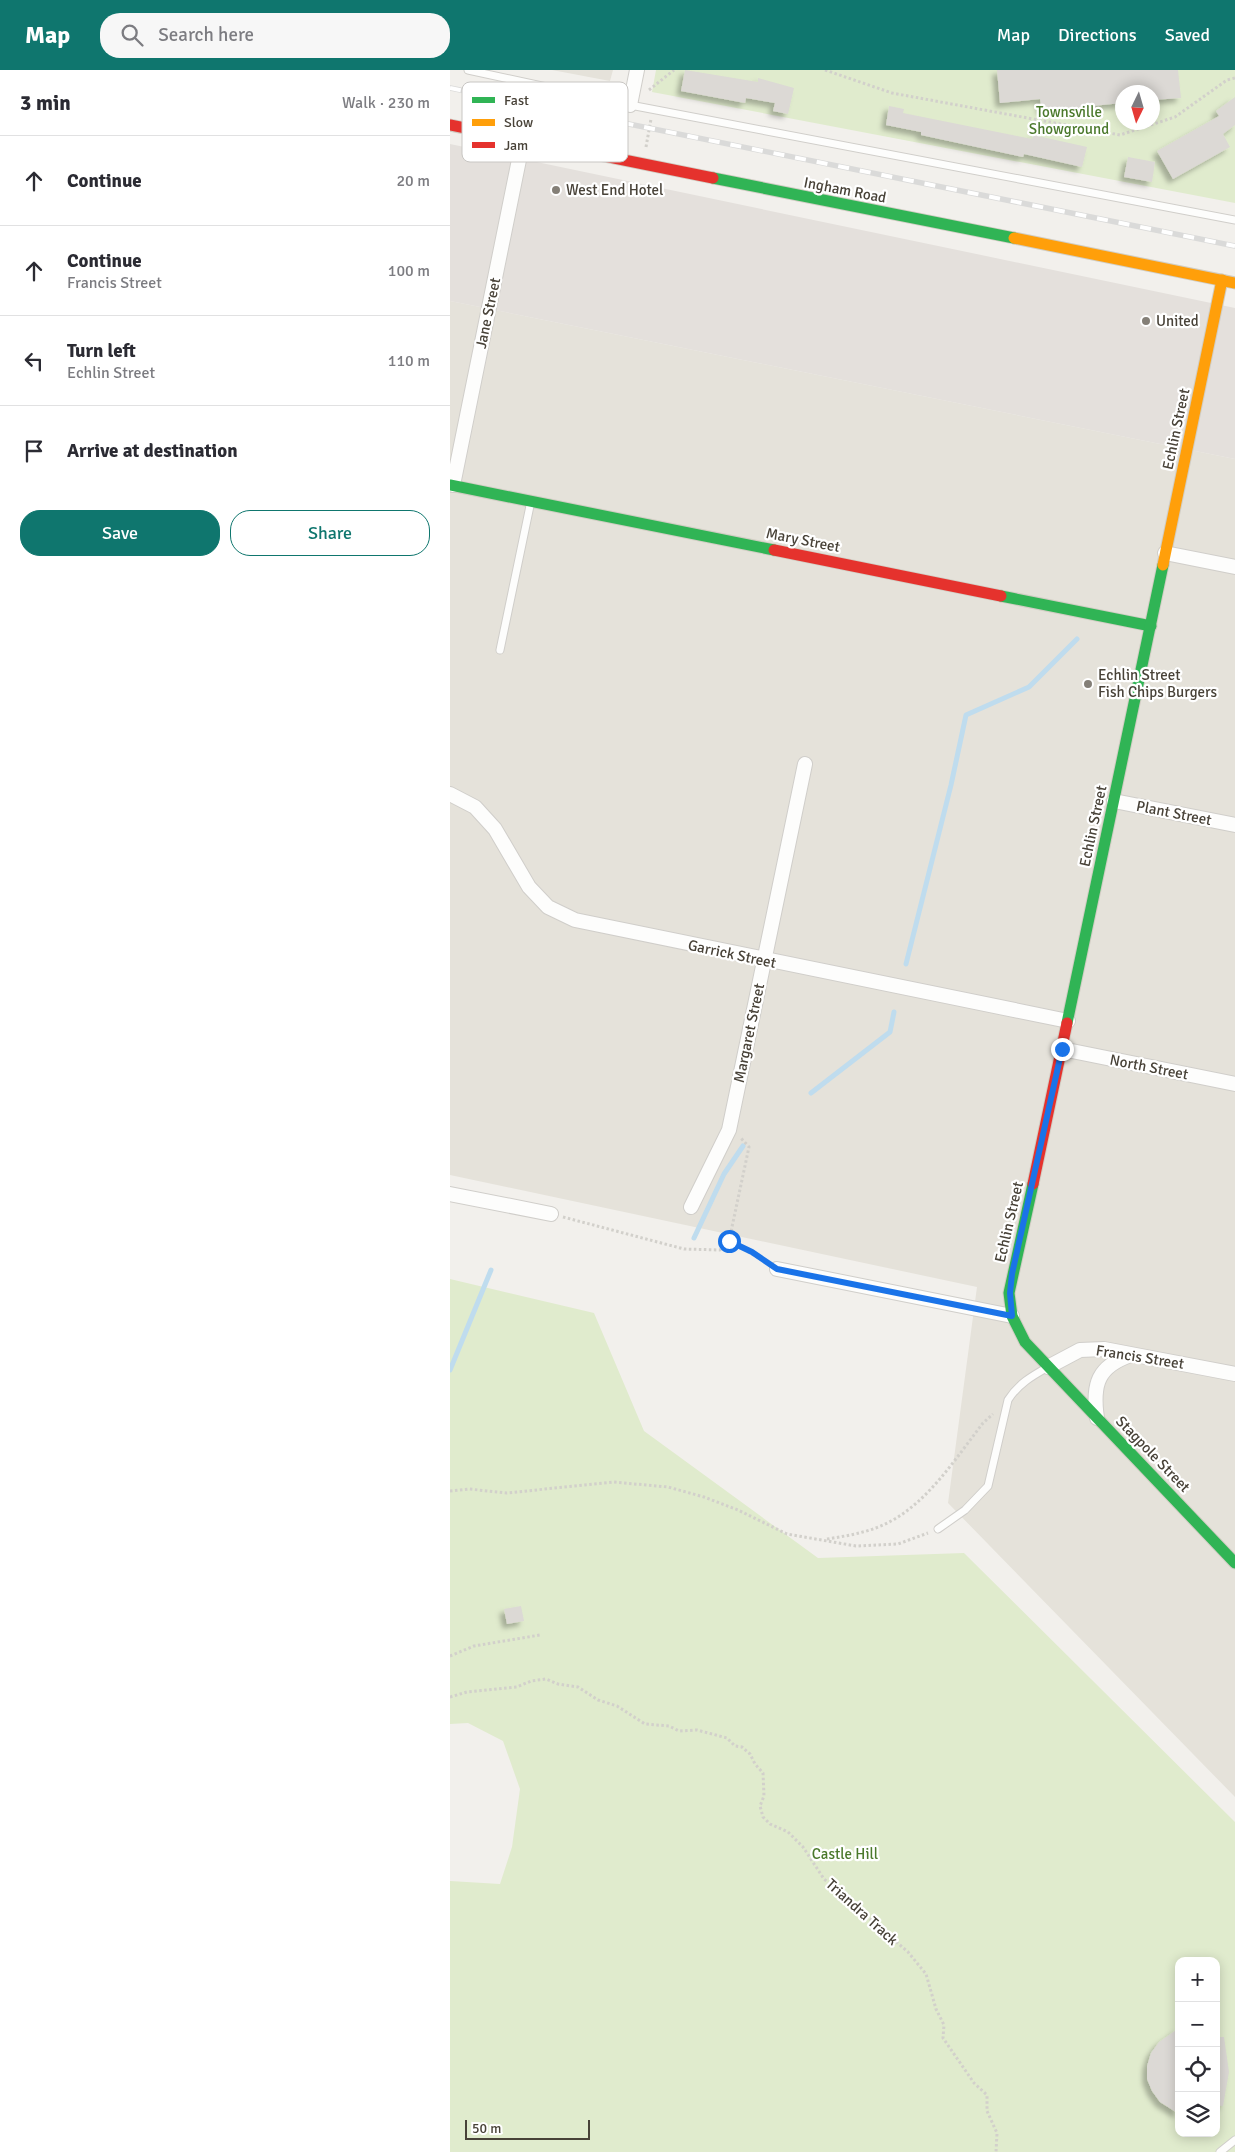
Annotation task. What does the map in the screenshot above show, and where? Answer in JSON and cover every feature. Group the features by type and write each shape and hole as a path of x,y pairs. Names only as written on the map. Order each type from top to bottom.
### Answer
{"street":[{"path":"630,105 637,70"},
{"name":"Ingham Road","path":"628,161 1235,282"},
{"name":"Jane Street","path":"451,485 518,162"},
{"name":"Echlin Street","path":"1048,1367 1026,1342 1012,1316 1010,1293 1012,1274 1068,1021 1222,280"},
{"name":"Mary Street","path":"451,485 1151,626"},
{"path":"1165,553 1235,567"},
{"name":"Margaret Street","path":"691,1208 728,1130 805,764"},
{"name":"Garrick Street","path":"450,794 475,807 495,829 529,887 548,908 575,920 606,928 1068,1021"},
{"name":"Plant Street","path":"1114,801 1235,825"},
{"name":"North Street","path":"1062,1049 1235,1084"},
{"path":"450,1194 551,1214"},
{"path":"777,1269 1012,1316"},
{"name":"Francis Street","path":"1048,1367 1080,1350 1104,1349 1235,1374"},
{"path":"1097,1418 1094,1400 1102,1374 1115,1360 1134,1354"},
{"name":"Stagpole Street","path":"1048,1367 1235,1563"}],"lane":[{"path":"468,70 524,82"},
{"path":"630,105 1235,220"},
{"path":"500,650 531,501"},
{"path":"938,1529 965,1510 988,1486 1008,1400 1014,1390 1026,1380 1048,1367"},
{"path":"1220,2152 1235,2140"}],"path":[{"path":"630,105 674,70"},
{"path":"825,70 892,93 1120,136 1175,117 1226,80 1235,78"},
{"path":"642,164 653,109"},
{"path":"551,1214 684,1249 720,1250 729,1241 749,1147 742,1139 728,1130"},
{"path":"729,1241 752,1252 777,1269"},
{"path":"823,1540 856,1534 884,1525 918,1502 983,1423 1008,1400"},
{"path":"450,1491 469,1489 506,1493 613,1482 668,1486 738,1510 786,1534 856,1546 898,1544 938,1529"},
{"path":"450,1656 474,1646 540,1635"},
{"name":"Triandra Track","path":"450,1697 467,1692 517,1687 531,1681 546,1679 558,1684 578,1687 598,1700 617,1706 645,1724 668,1726 679,1731 697,1730 716,1734 727,1738 735,1746 742,1747 750,1754 755,1764 763,1773 764,1796 760,1806 763,1817 770,1824 788,1832 803,1847 824,1879 908,1952 926,1974 936,2009 944,2025 943,2038 974,2083 988,2095 987,2111 997,2133 996,2152"}],"shaded area":[{"path":"552,70 613,70 610,81"},
{"path":"450,144 462,147 462,162 536,162 1235,308 1235,459 450,301"},
{"path":"450,301 1235,459 1235,1797 948,1503 977,1287 450,1175"}],"green space":[{"name":"Townsville Showground","path":"656,70 1235,70 1235,203 652,92"},
{"name":"Castle Hill","path":"450,1279 594,1313 644,1431 818,1558 964,1553 1235,1822 1235,2152 450,2152 450,1881 500,1884 512,1847 520,1789 503,1741 468,1723 450,1724"}],"building":[{"path":"685,70 758,82 758,78 794,88 788,114 773,111 775,103 746,98 745,103 681,91"},
{"path":"997,70 1178,70 1181,98 1160,99 1160,85 1115,85 1115,104 1042,111 1040,99 1000,103"},
{"path":"1235,97 1235,125 1223,134 1230,147 1173,179 1157,151 1219,116 1216,111"},
{"path":"889,106 904,109 903,113 1032,139 1033,135 1087,147 1082,167 1024,154 1023,157 921,135 921,132 886,125"},
{"path":"1128,157 1155,162 1152,182 1124,177"},
{"path":"521,1606 524,1621 507,1624 504,1609"},
{"path":"1175,2031 1175,2111 1160,2102 1152,2091 1147,2079 1147,2066 1151,2053 1159,2042"},
{"path":"1220,2037 1224,2037 1229,2072 1223,2106 1220,2106"}],"waterway":[{"path":"906,964 951,785 966,715 1029,687 1077,639"},
{"path":"811,1093 890,1032 894,1012"},
{"path":"694,1238 724,1174 743,1146"},
{"path":"450,1370 491,1270"}],"railway":[{"path":"450,88 462,90"},
{"path":"628,124 1235,246"}],"traffic: fast":[{"path":"713,178 1014,238"},
{"path":"450,485 774,550"},
{"path":"1067,1023 1163,565"},
{"path":"1001,596 1151,626"},
{"path":"1033,1184 1009,1293 1012,1316 1025,1342 1235,1563"}],"traffic: slow":[{"path":"1014,238 1235,283"},
{"path":"1163,565 1222,280"}],"traffic: jam":[{"path":"450,125 462,127"},
{"path":"628,161 713,178"},
{"path":"774,550 1001,596"},
{"path":"1033,1184 1067,1023"}],"place":[{"name":"West End Hotel","path":"556,190"},
{"name":"United","path":"1146,321"},
{"name":"Echlin Street Fish Chips Burgers","path":"1088,684"}],"route":[{"path":"729,1241 752,1252 777,1269 1012,1316 1010,1305 1012,1274 1062,1049"}]}
